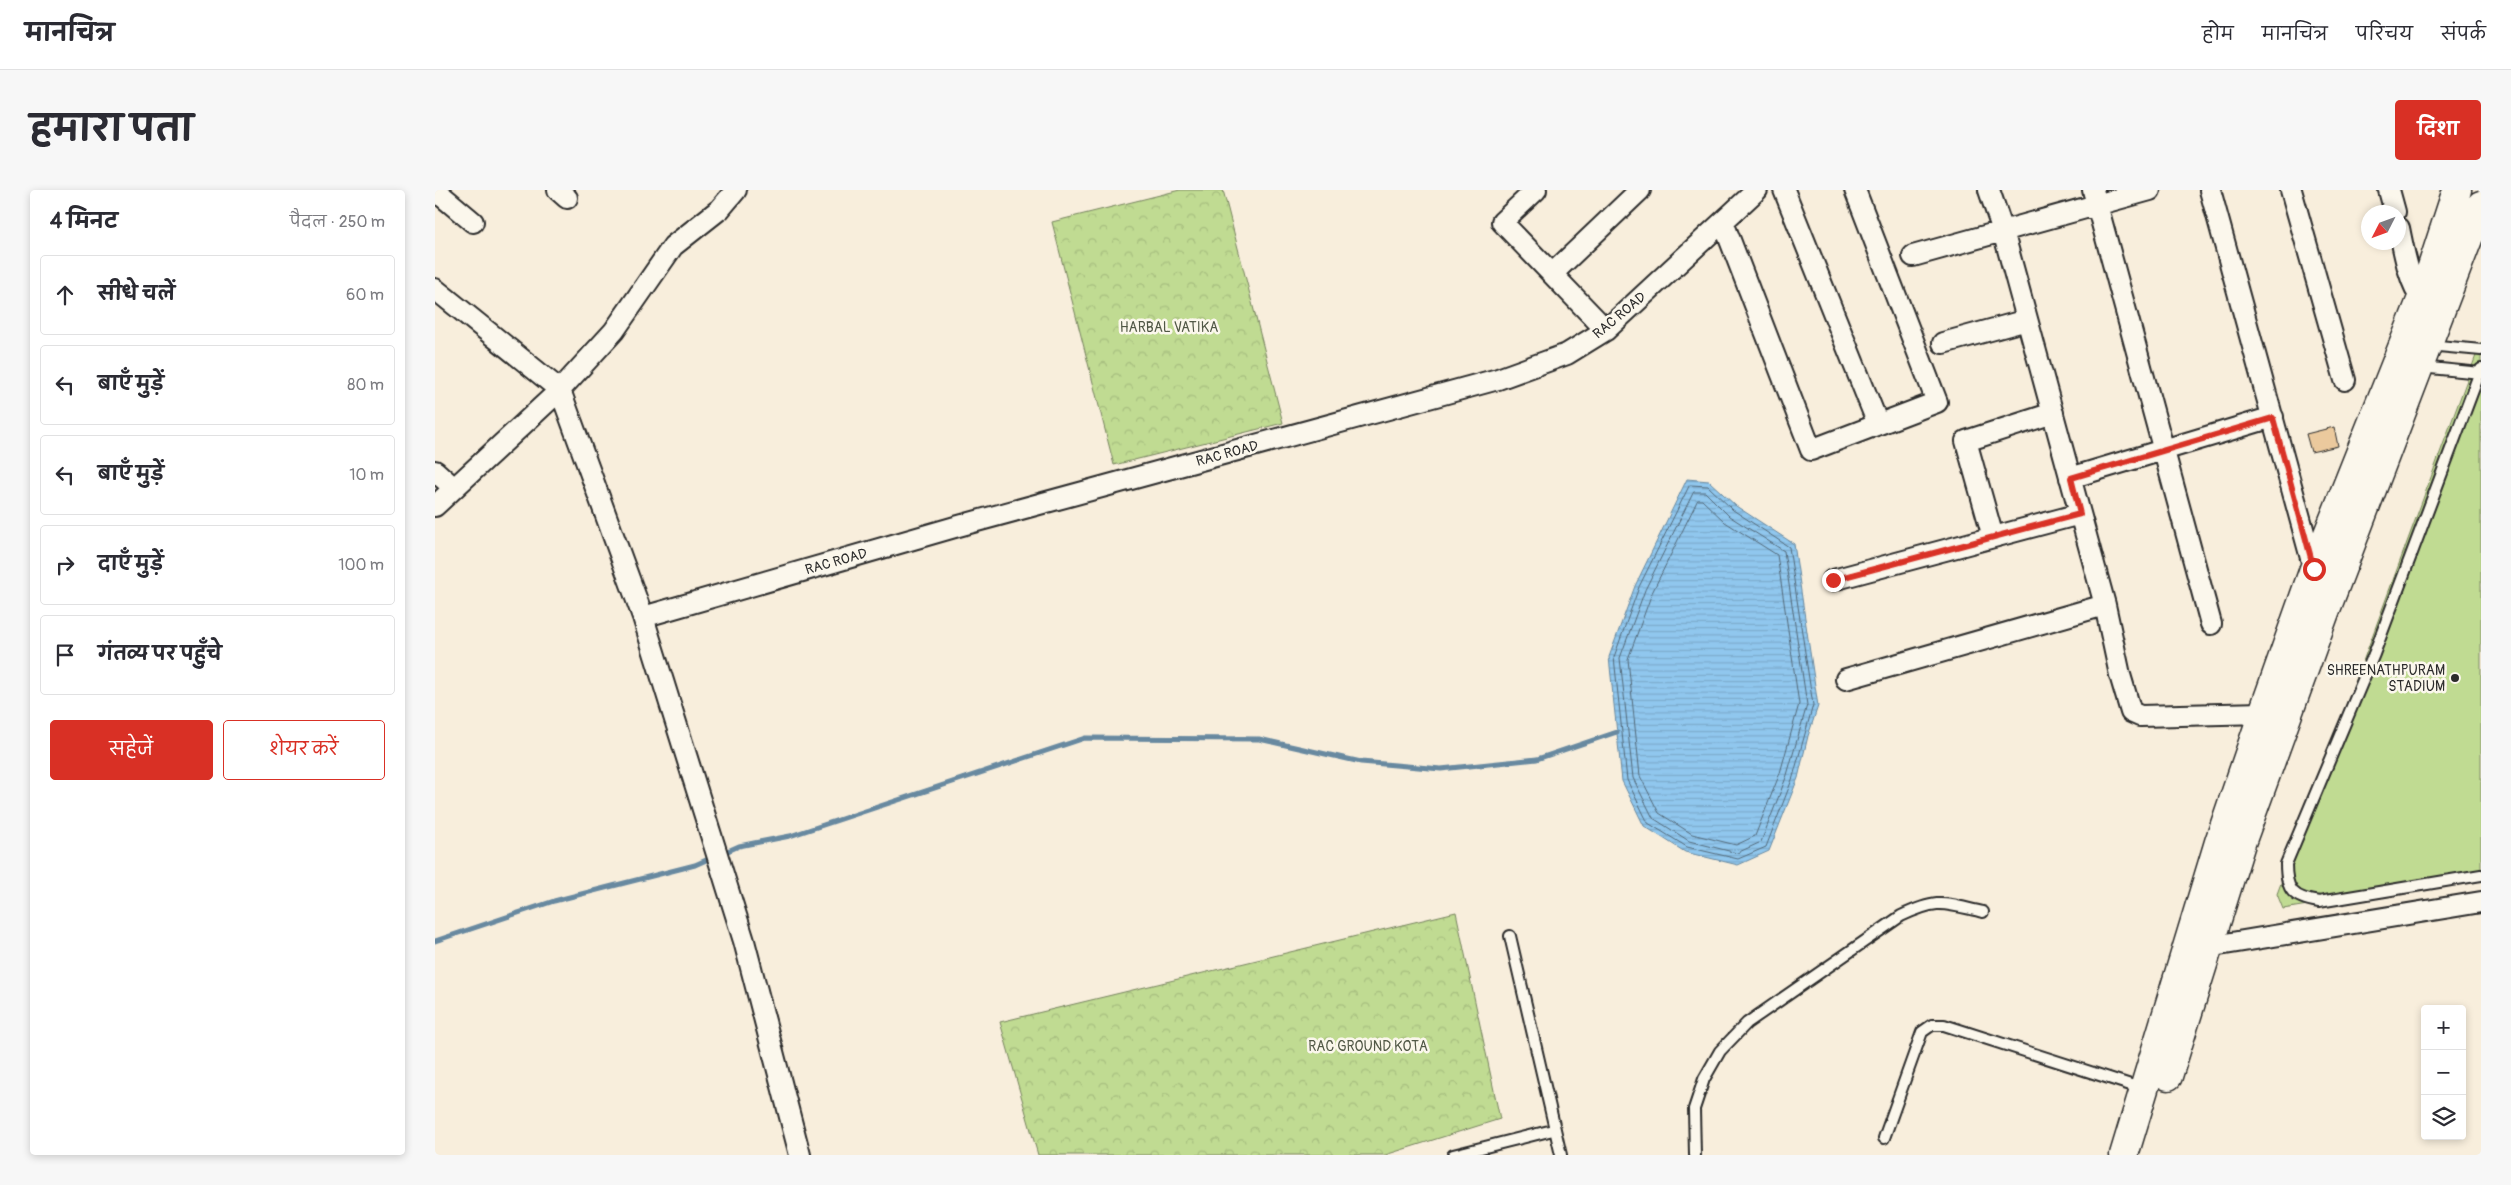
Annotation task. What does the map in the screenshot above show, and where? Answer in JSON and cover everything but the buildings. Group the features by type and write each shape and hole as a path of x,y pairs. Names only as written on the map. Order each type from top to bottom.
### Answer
{"street":[{"path":"435,190 473,222"},
{"path":"435,506 560,390 614,331 673,246 720,209 736,190"},
{"path":"1536,190 1502,222 1606,330"},
{"path":"1552,274 1640,190"},
{"name":"RAC ROAD","path":"643,616 955,527 1498,379 1567,354 1606,330 1757,190"},
{"path":"1723,222 1811,450 1937,402 1855,190"},
{"path":"1989,190 2003,231 2071,478 2131,712 2135,715 2263,713"},
{"path":"1913,256 2003,231 2095,197 2150,190"},
{"path":"2210,190 2314,569"},
{"path":"2291,190 2345,380"},
{"path":"2389,190 2393,205"},
{"path":"2124,1155 2219,842 2263,713 2314,569 2422,298 2457,190"},
{"path":"1791,192 1878,424"},
{"path":"2095,197 2211,624"},
{"path":"2142,1155 2241,843 2322,621 2481,204"},
{"path":"2404,250 2418,294 2422,298"},
{"path":"435,289 560,390 643,616 698,799 738,921 801,1155"},
{"path":"1943,343 2027,320"},
{"path":"1993,537 1967,441 2053,413"},
{"path":"2071,478 2273,418"},
{"path":"435,471 455,488"},
{"path":"1833,580 2080,514"},
{"path":"1846,679 2105,605"},
{"path":"2207,947 2481,902"}],"lane":[{"path":"2423,356 2481,350"},
{"path":"2423,356 2480,372 2374,654 2286,864 2286,880 2289,889 2302,900 2319,902 2481,874"},
{"path":"1695,1155 1694,1109 1704,1079 1721,1051 1747,1023 1901,916 1923,906 1939,902 1983,912"},
{"path":"1510,936 1553,1130 1561,1155"},
{"path":"1884,1138 1922,1032 1932,1024 1944,1025 2145,1089"},
{"path":"1453,1155 1553,1130"}],"green space":[{"name":"HARBAL VATIKA","path":"1180,190 1223,190 1283,423 1114,465 1052,222"},
{"path":"2481,342 2481,877 2283,909 2277,894"},
{"name":"RAC GROUND KOTA","path":"1456,912 1500,1119 1385,1155 1038,1155 1000,1022"}],"water":[{"path":"1687,479 1709,481 1736,506 1794,544 1818,706 1808,736 1798,778 1769,851 1738,865 1685,852 1644,826 1622,781 1609,657 1635,586"}],"waterway":[{"path":"721,854 739,846 790,836 1085,738 1259,739 1361,762 1441,769 1537,759 1617,732"},
{"path":"435,941 554,901 695,865 713,857"}],"place":[{"name":"SHREENATHPURAM STADIUM","path":"2455,678"}],"route":[{"path":"1833,580 2080,514 2071,478 2273,418 2314,569"}]}
